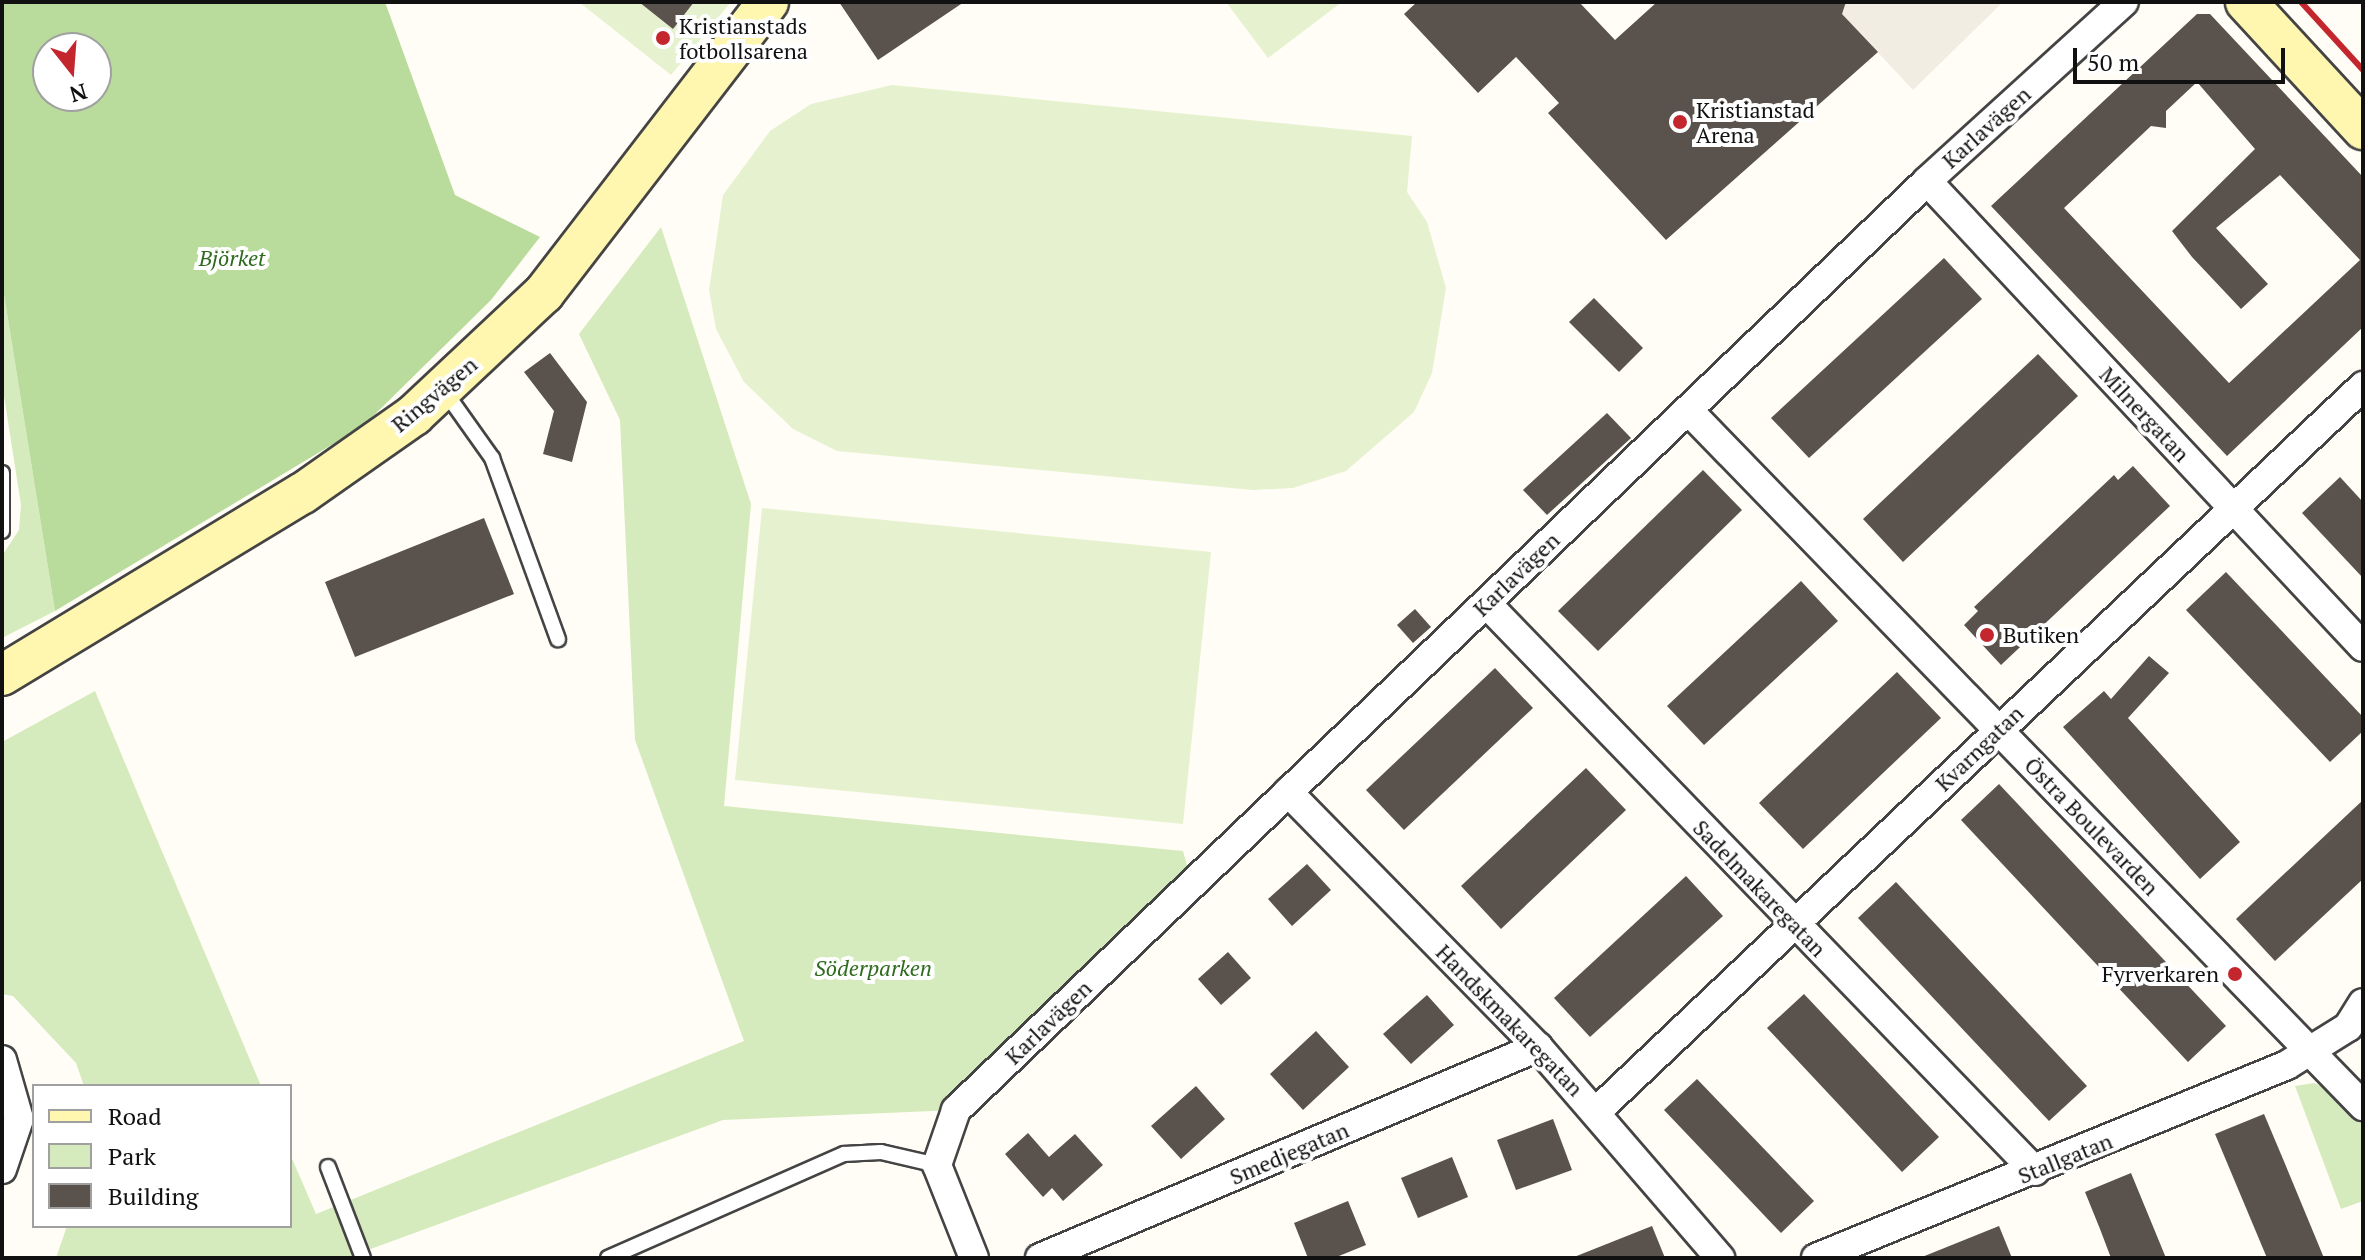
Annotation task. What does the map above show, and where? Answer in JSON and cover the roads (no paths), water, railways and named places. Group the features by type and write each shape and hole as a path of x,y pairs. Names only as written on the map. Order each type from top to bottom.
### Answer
{"street":[{"name":"Ringvägen","path":"2,675 303,493 443,388 544,293 768,2"},
{"name":"Karlavägen","path":"937,1165 956,1110 1927,181 2124,2"},
{"path":"2246,2 2363,129"},
{"name":"Milnergatan","path":"1927,181 2363,647"},
{"name":"Kvarngatan","path":"1597,1111 2363,386"},
{"name":"Östra Boulevarden","path":"1688,410 2363,1106"},
{"name":"Sadelmakaregatan","path":"1486,603 2035,1171"},
{"name":"Handskmakaregatan","path":"1288,792 1538,1047 1597,1111 1720,1258"},
{"name":"Stallgatan","path":"1816,1258 2035,1171 2312,1053 2348,1027 2363,1003"},
{"name":"Smedjegatan","path":"1040,1258 1538,1047"},
{"path":"2,1060 19,1119 2,1169"},
{"path":"937,1165 974,1258"}],"lane":[{"path":"443,388 492,458 558,639"},
{"path":"2,473 2,531"},
{"path":"608,1258 844,1154 881,1152 937,1165"},
{"path":"328,1167 363,1258"}],"railway":[{"path":"2301,2 2363,70"}],"place":[{"name":"Kristianstads fotbollsarena","path":"663,38"},
{"name":"Kristianstad Arena","path":"1680,122"},
{"name":"Butiken","path":"1987,635"},
{"name":"Fyrverkaren","path":"2235,974"}],"park label":[{"name":"Björket","path":"232,258"},
{"name":"Söderparken","path":"873,968"}]}
